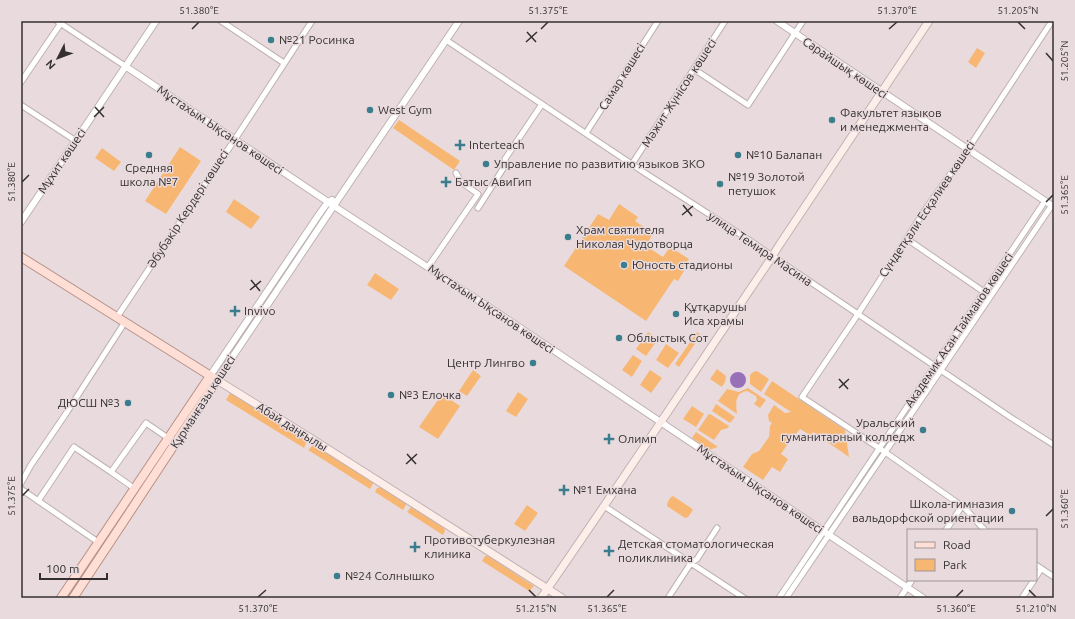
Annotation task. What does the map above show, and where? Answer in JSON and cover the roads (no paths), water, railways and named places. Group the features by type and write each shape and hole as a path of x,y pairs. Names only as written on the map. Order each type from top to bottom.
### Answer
{"main road":[{"path":"541,598 635,461 929,21"},
{"name":"Абай даңғылы","path":"21,257 562,598"},
{"name":"Құрманғазы көшесі","path":"61,598 210,376"},
{"name":"Құрманғазы көшесі","path":"73,598 217,380"},
{"path":"134,488 142,494"},
{"path":"77,574 85,580"}],"street":[{"name":"Мұхит көшесі","path":"21,222 156,21"},
{"path":"220,21 284,63"},
{"name":"Әбубәкір Кердері көшесі","path":"117,317 312,21"},
{"name":"Құрманғазы көшесі","path":"217,380 459,21"},
{"name":"Самар көшесі","path":"586,133 658,21"},
{"name":"Мәжит Жүнісов көшесі","path":"632,164 725,21"},
{"name":"Сарайшық көшесі","path":"777,21 1053,206"},
{"path":"694,69 748,105 803,21"},
{"name":"Сүндетқали Есқалиев көшесі","path":"882,450 802,397 1052,21"},
{"name":"Мұстахым Ықсанов көшесі","path":"59,22 923,598"},
{"path":"21,82 59,22"},
{"name":"улица Темира Масина","path":"446,40 746,238 1054,445"},
{"path":"478,208 506,164 504,159 542,104"},
{"path":"21,105 76,141"},
{"path":"428,267 478,194 462,182 456,173"},
{"path":"210,376 328,202 339,198"},
{"name":"Академик Асан Тайманов көшесі","path":"882,450 935,365 1045,201"},
{"name":"Академик Асан Тайманов көшесі","path":"779,598 826,533 882,450 941,369 1053,206"},
{"path":"907,239 984,292"},
{"path":"21,483 31,465 125,322"},
{"path":"111,472 146,423 168,438"},
{"path":"38,501 74,447 134,488"},
{"path":"882,450 962,506 983,529"},
{"path":"21,489 98,542"},
{"path":"604,506 744,598"},
{"path":"947,529 962,506"},
{"path":"668,598 691,563 697,558 717,528"},
{"name":"Академик Асан Тайманов көшесі","path":"786,598 826,533"},
{"path":"1037,566 1054,577"},
{"path":"1037,576 1042,569"},
{"path":"900,598 911,581"},
{"path":"1022,598 1033,581"}],"place":[{"name":"№21 Росинка","path":"271,40"},
{"name":"West Gym","path":"370,110"},
{"name":"Факультет языков и менеджмента","path":"832,120"},
{"name":"Interteach","path":"460,145"},
{"name":"Средняя школа №7","path":"149,155"},
{"name":"№10 Балапан","path":"738,155"},
{"name":"Управление по развитию языков ЗКО","path":"486,164"},
{"name":"Батыс АвиГип","path":"446,182"},
{"name":"№19 Золотой петушок","path":"720,184"},
{"name":"Храм святителя Николая Чудотворца","path":"568,237"},
{"name":"Юность стадионы","path":"624,265"},
{"name":"Invivo","path":"235,311"},
{"name":"Құтқарушы Иса храмы","path":"676,314"},
{"name":"Облыстық Сот","path":"619,338"},
{"name":"Центр Лингво","path":"533,363"},
{"name":"№3 Елочка","path":"391,395"},
{"name":"ДЮСШ №3","path":"128,403"},
{"name":"Уральский гуманитарный колледж","path":"923,430"},
{"name":"Олимп","path":"609,439"},
{"name":"№1 Емхана","path":"564,490"},
{"name":"Школа-гимназия вальдорфской ориентации","path":"1012,511"},
{"name":"Противотуберкулезная клиника","path":"415,547"},
{"name":"Детская стоматологическая поликлиника","path":"609,551"},
{"name":"№24 Солнышко","path":"337,576"}]}
